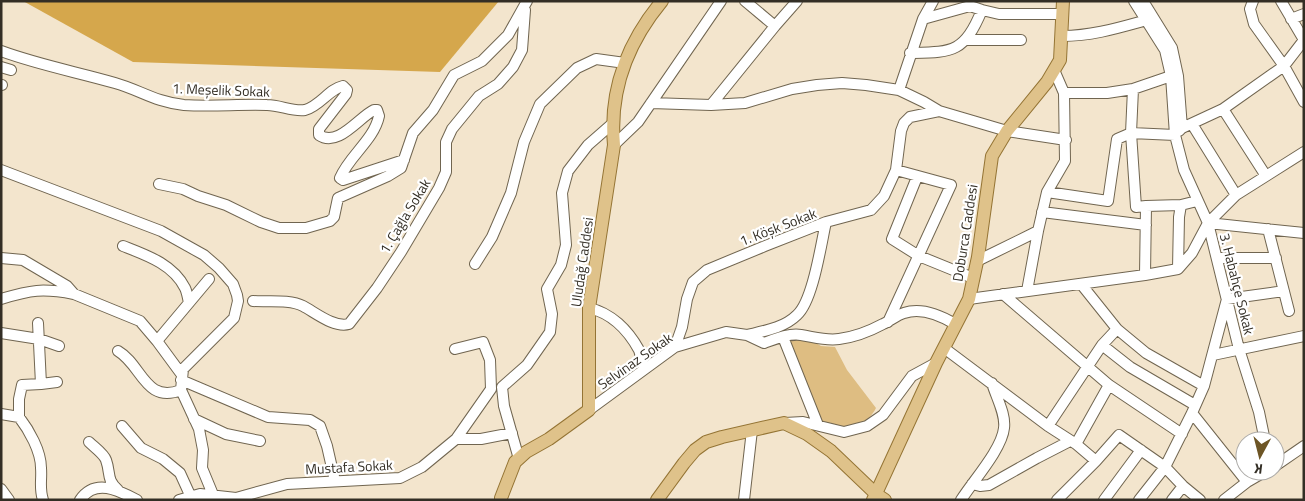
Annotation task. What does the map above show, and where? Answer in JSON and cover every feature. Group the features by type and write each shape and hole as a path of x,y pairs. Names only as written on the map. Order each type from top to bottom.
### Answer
{"main road":[{"name":"Uludağ Caddesi","path":"589,410 589,308 614,145 612,124 617,84 633,46 662,1"},
{"name":"Doburca Caddesi","path":"878,498 936,363 969,299 977,261 992,156 1060,60 1062,1"},
{"path":"501,499 515,462 589,410"},
{"path":"657,500 695,450 706,442 784,423 807,434 830,451 878,498"}],"street":[{"path":"614,145 638,122 721,1"},
{"path":"745,1 775,26"},
{"path":"711,105 797,1"},
{"path":"899,90 910,53 923,19 933,1"},
{"path":"1134,1 1172,48 1178,76 1178,132"},
{"path":"1143,1 1165,50 1171,76 1178,132"},
{"path":"1253,1 1250,9 1254,24 1284,66 1304,102"},
{"path":"1047,192 1108,201 1117,139 1131,133 1178,132 1223,109 1284,66 1304,40 1281,1"},
{"path":"159,184 183,189 279,228 306,228 330,221 334,217 338,198 388,176 401,168 413,133 433,110 454,75 482,61 508,35 526,4"},
{"name":"1. Çağla Sokak","path":"253,301 301,305 344,326 349,324 377,288 401,252 439,188 446,172 446,142 452,129 479,96 498,84 513,67 522,50 526,4"},
{"path":"923,19 970,6 999,14 1063,14"},
{"path":"910,53 953,50 966,40 982,10"},
{"path":"1291,19 1304,14"},
{"path":"1062,36 1078,36 1109,31 1149,18"},
{"path":"966,40 1021,40"},
{"name":"1. Meşelik Sokak","path":"1,51 30,61 122,85 160,101 184,105 269,104 302,110 312,107 337,88 343,86 347,90 346,94 321,125 319,129 320,136 326,138 343,133 374,110 377,110 380,116 373,131 343,170 340,178 343,180 404,160"},
{"path":"475,264 492,238 511,193 524,142 540,104 577,68 596,59 625,63"},
{"path":"1027,291 1047,192 1065,161 1064,93 1054,70"},
{"path":"1064,93 1107,93 1132,89 1171,76"},
{"path":"651,102 711,105 745,103 792,89 817,85 842,83 866,85 899,90 938,111 1008,131 1066,140"},
{"path":"1132,89 1131,133 1136,207 1181,205 1197,201"},
{"path":"1223,109 1266,176"},
{"path":"826,222 871,210 884,196 896,170 901,130 904,123 910,117 938,111"},
{"name":"Mustafa Sokak","path":"178,500 200,494 214,498 236,498 287,484 400,478 422,467 456,439 496,388 527,365 550,332 552,314 547,290 561,265 566,245 562,193 568,171 588,145 612,124"},
{"path":"1192,124 1236,195"},
{"name":"3. Habahçe Sokak","path":"1178,132 1184,170 1208,222 1239,349 1259,412 1263,431"},
{"path":"969,299 1178,269 1192,253 1208,222 1236,195 1304,152"},
{"path":"1,170 161,231 204,254 233,284 238,301 234,318 183,369 181,382 170,394 162,394 141,376 125,356 118,351"},
{"path":"888,322 951,185 896,170"},
{"path":"917,177 892,239 919,256 973,278"},
{"path":"1178,269 1181,205"},
{"path":"1145,275 1146,206"},
{"path":"1042,212 1146,225"},
{"name":"1. Köşk Sokak","path":"747,336 775,328 798,315 809,299 826,222"},
{"name":"1. Köşk Sokak","path":"674,347 682,327 687,299 693,282 707,270 826,222"},
{"path":"1208,222 1304,233"},
{"path":"1268,229 1289,311"},
{"path":"977,261 1038,231"},
{"path":"123,246 150,257 172,270 185,288 189,303"},
{"path":"1,258 23,260 67,286 74,294"},
{"path":"1217,258 1276,258"},
{"path":"157,341 210,279"},
{"path":"1081,284 1117,329 1146,354 1204,386"},
{"path":"1,299 30,290 54,290 74,294 140,321 157,341 181,382 199,429 203,450 202,468 214,498"},
{"path":"1139,500 1165,468 1194,409 1204,386 1227,299 1284,291"},
{"path":"1003,294 1110,385 1182,434"},
{"path":"589,308 601,311 618,322 639,351 644,369"},
{"name":"Selvinaz Sokak","path":"589,410 674,347 726,332 747,336 764,343 800,334 821,340 837,340 853,337 874,329 904,313 920,312 942,316 956,324"},
{"path":"38,323 41,384"},
{"path":"1048,426 1102,345 1117,329"},
{"path":"1,333 39,339 59,346"},
{"path":"1212,355 1304,336"},
{"path":"783,337 818,425"},
{"path":"455,348 482,342 490,360 496,388 504,406 518,459"},
{"path":"1102,345 1130,367 1194,409 1247,482 1229,498"},
{"path":"944,348 1096,461"},
{"path":"784,423 803,422 844,432 867,426 883,415 912,376 936,363"},
{"path":"43,500 40,488 41,466 25,425 19,417 19,399 22,386 57,382"},
{"path":"181,382 268,417 310,420 320,426 327,446 335,482"},
{"path":"960,500 998,447 1004,427 1004,417 992,383"},
{"path":"972,484 980,486 989,485 1037,458 1073,443 1110,385"},
{"path":"1,414 19,417"},
{"path":"194,419 226,434 260,441"},
{"path":"122,426 141,448 163,459 180,473 190,496"},
{"path":"744,500 752,430"},
{"path":"456,439 481,439 512,433"},
{"path":"1060,499 1119,435 1165,468 1200,500"},
{"path":"89,442 106,458 108,477 111,484 137,500"},
{"path":"1285,459 1304,447"},
{"path":"1104,500 1141,450"},
{"path":"1172,500 1183,486"},
{"path":"80,500 85,492 93,488 118,490"},
{"path":"1,489 9,500"}],"shaded area":[{"path":"23,1 499,1 440,72 133,62"},
{"path":"787,339 811,340 821,346 835,347 847,370 876,408 866,420 852,426 822,425"}]}
